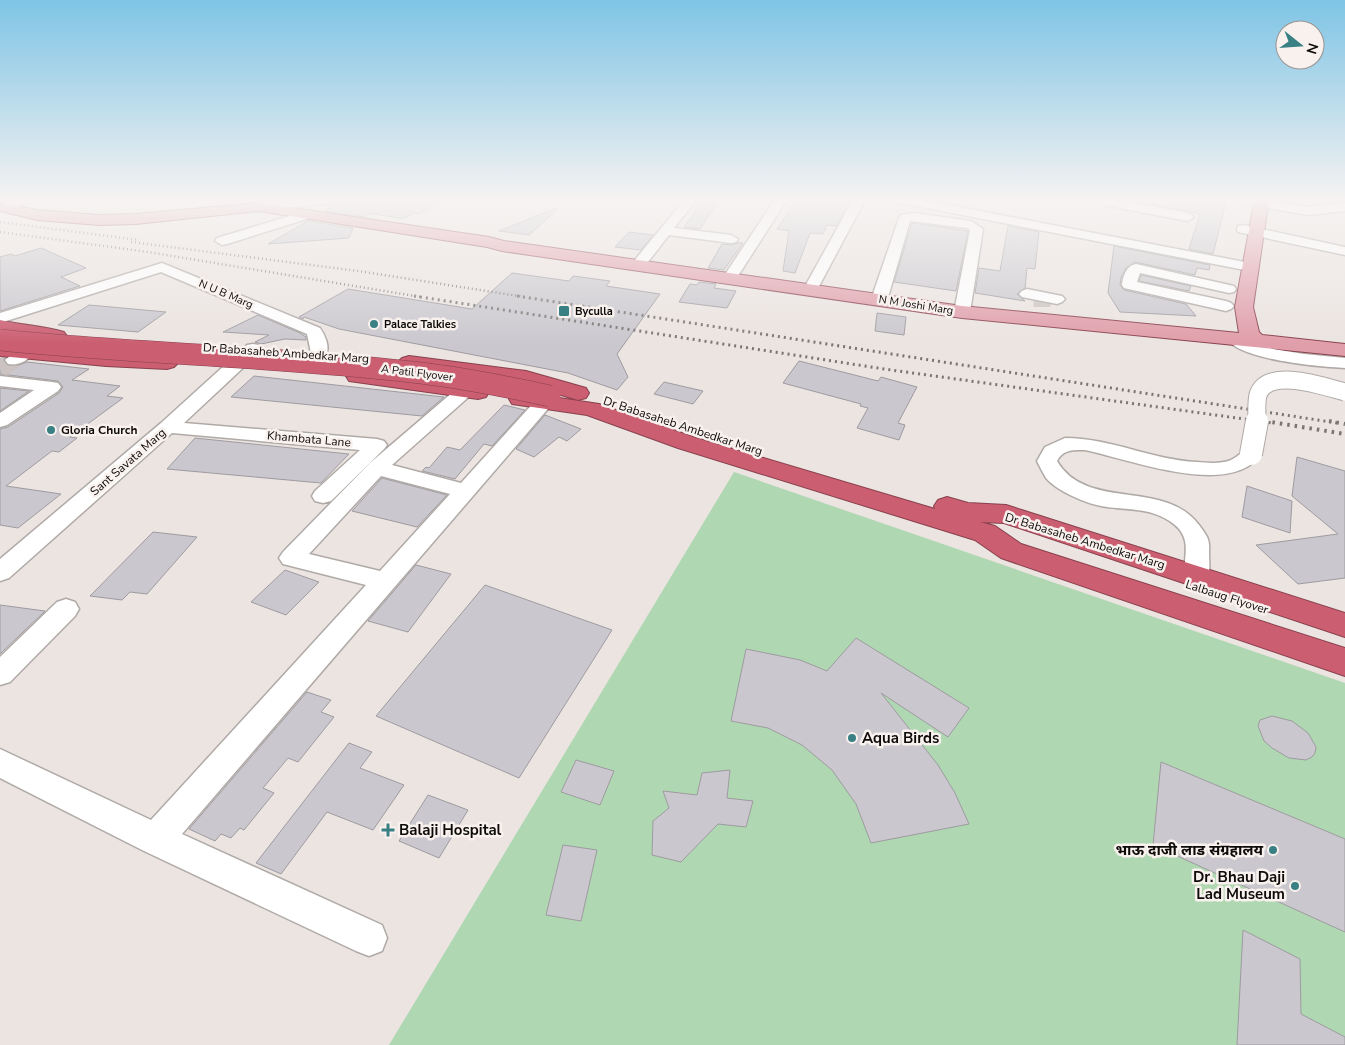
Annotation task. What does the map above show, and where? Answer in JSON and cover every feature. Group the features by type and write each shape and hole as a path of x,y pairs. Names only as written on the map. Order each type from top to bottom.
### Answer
{"highway":[{"name":"Dr Babasaheb Ambedkar Marg","path":"0,326 10,330 130,344 319,353 454,367 526,378 602,400 976,522 1006,514 1345,625"},
{"name":"A Patil Flyover","path":"0,340 117,351 253,358 363,367 497,384 547,399 591,409 687,443 976,522"},
{"path":"13,354 235,365 346,375 547,399"},
{"path":"976,522 1012,551 1345,662"},
{"name":"Lalbaug Flyover","path":"976,522 1345,637"},
{"name":"Lalbaug Flyover","path":"1030,539 1345,650"}],"main road":[{"name":"N M Joshi Marg","path":"509,247 733,273 812,287 881,294 906,300"},
{"path":"1243,337 1228,298 1243,265 1247,247"},
{"name":"N M Joshi Marg","path":"641,262 963,308 1042,304 1243,337 1345,350"},
{"path":"1243,265 1243,337"},
{"name":"N M Joshi Marg","path":"1243,337 1345,343"}],"street":[{"path":"641,262 652,247"},
{"path":"733,273 750,247"},
{"path":"812,287 834,247"},
{"path":"881,294 896,247"},
{"path":"963,308 974,247"},
{"path":"1195,247 1243,265"},
{"path":"1321,247 1345,252"},
{"name":"N U B Marg","path":"0,318 162,267 314,331 318,340 319,353"},
{"path":"1136,268 1228,298 1128,285 1130,276 1136,268"},
{"path":"1282,354 1243,337 1244,346 1312,361 1345,364"},
{"name":"Sant Savata Marg","path":"0,572 168,427 253,349"},
{"path":"1197,576 1198,541 1183,520 1158,507 1133,501 1102,499 1079,491 1055,475 1048,461 1052,450 1063,444 1101,447 1172,466 1216,470 1238,465 1251,454 1254,444 1259,394 1266,384 1275,380 1289,380 1345,392"},
{"path":"0,381 52,387 0,421"},
{"path":"385,581 291,558 377,468 466,390"},
{"path":"156,839 547,399"},
{"name":"Khambata Lane","path":"168,427 377,445 323,496"},
{"path":"377,468 466,490"},
{"path":"0,674 66,609"},
{"path":"0,763 156,839 368,938"}],"green space":[{"path":"734,472 1345,683 1345,1045 389,1045"}],"building":[{"path":"615,247 644,247 641,250"},
{"path":"720,247 740,247 724,270 708,268"},
{"path":"787,247 805,247 795,273 783,271"},
{"path":"905,247 965,247 956,291 894,282"},
{"path":"1004,247 1037,247 1035,269 1027,268 1025,288 1017,294 1025,301 975,293 979,268 1000,271"},
{"path":"1114,247 1210,265 1209,270 1197,268 1195,275 1135,262 1126,268 1121,278 1120,285 1124,290 1186,304 1196,316 1120,312 1108,293"},
{"path":"1190,247 1215,247 1213,254 1189,249"},
{"path":"41,248 86,268 61,277 80,286 0,311 0,257 11,254 15,256"},
{"path":"512,273 569,281 573,276 610,281 606,286 660,294 617,354 628,377 617,390 568,373 339,329 299,317 348,289 472,309"},
{"path":"1141,275 1191,286 1189,291 1139,281"},
{"path":"699,282 716,284 714,288 736,291 727,308 679,302 690,284 697,285"},
{"path":"89,305 166,312 138,332 58,325"},
{"path":"877,313 906,317 904,335 875,331"},
{"path":"258,315 300,333 306,337 306,340 285,339 261,344 255,342 269,335 223,332"},
{"path":"0,359 4,359 8,366 27,362 89,369 72,380 120,386 107,396 123,398 70,437 77,438 59,452 52,451 6,486 61,494 18,528 0,525 0,429 8,427 59,393 63,387 58,381 0,374"},
{"path":"799,361 878,381 881,377 917,387 898,423 905,425 899,440 857,428 868,408 860,406 861,404 783,383"},
{"path":"254,376 444,397 422,416 231,397"},
{"path":"664,382 703,391 693,404 654,394"},
{"path":"0,388 29,391 0,411"},
{"path":"504,405 525,410 492,446 484,444 455,479 422,471 426,467 429,468 447,447 460,450"},
{"path":"545,415 581,429 567,441 559,437 534,457 516,449"},
{"path":"195,438 349,454 321,483 167,469"},
{"path":"1297,457 1345,471 1345,578 1298,584 1256,545 1338,534 1292,496"},
{"path":"382,478 447,495 417,527 352,511"},
{"path":"1247,486 1292,501 1290,533 1242,517"},
{"path":"153,532 197,537 147,594 130,592 122,600 90,596"},
{"path":"416,565 451,574 408,632 368,621"},
{"path":"285,570 319,582 286,615 251,602"},
{"path":"485,585 612,630 519,778 376,716"},
{"path":"0,605 45,611 0,654"},
{"name":"Aqua Birds","path":"856,638 969,708 948,737 881,693 938,765 955,793 969,824 871,843 856,804 832,770 802,745 768,728 731,721 746,649 800,660 827,671"},
{"path":"307,692 331,700 321,712 334,717 298,762 288,758 263,788 274,793 244,830 240,828 231,838 221,834 215,841 189,829"},
{"path":"1272,716 1292,721 1308,733 1316,747 1312,757 1306,760 1289,758 1264,741 1258,726 1260,720"},
{"path":"349,743 372,752 360,768 404,785 373,830 327,812 281,874 256,863"},
{"path":"576,760 614,771 600,805 561,792"},
{"name":"Dr. Bhau Daji Lad Museum","path":"1161,762 1345,839 1345,932 1153,845"},
{"path":"730,770 727,798 753,801 746,827 718,824 681,862 652,855 653,821 669,808 663,791 697,795 702,773"},
{"path":"428,795 468,810 439,858 399,841"},
{"path":"563,845 597,850 581,921 546,915"},
{"path":"1243,930 1300,959 1301,1014 1345,1037 1345,1045 1237,1045"}],"tunnel":[{"path":"1042,298 1042,307"},
{"path":"0,369 14,360"}],"railway":[{"path":"109,247 421,297"},
{"path":"168,247 358,271 525,297"},
{"path":"414,296 884,369 1273,423"},
{"path":"517,296 1337,423"},
{"path":"1265,421 1345,434"},
{"path":"1329,421 1345,424"}],"place":[{"name":"Byculla","path":"564,311"},
{"name":"Palace Talkies","path":"374,324"},
{"name":"Gloria Church","path":"51,430"},
{"name":"Aqua Birds","path":"852,738"},
{"name":"Balaji Hospital","path":"388,830"},
{"name":"भाऊ दाजी लाड संग्रहालय","path":"1273,850"},
{"name":"Dr. Bhau Daji Lad Museum","path":"1295,886"}]}
